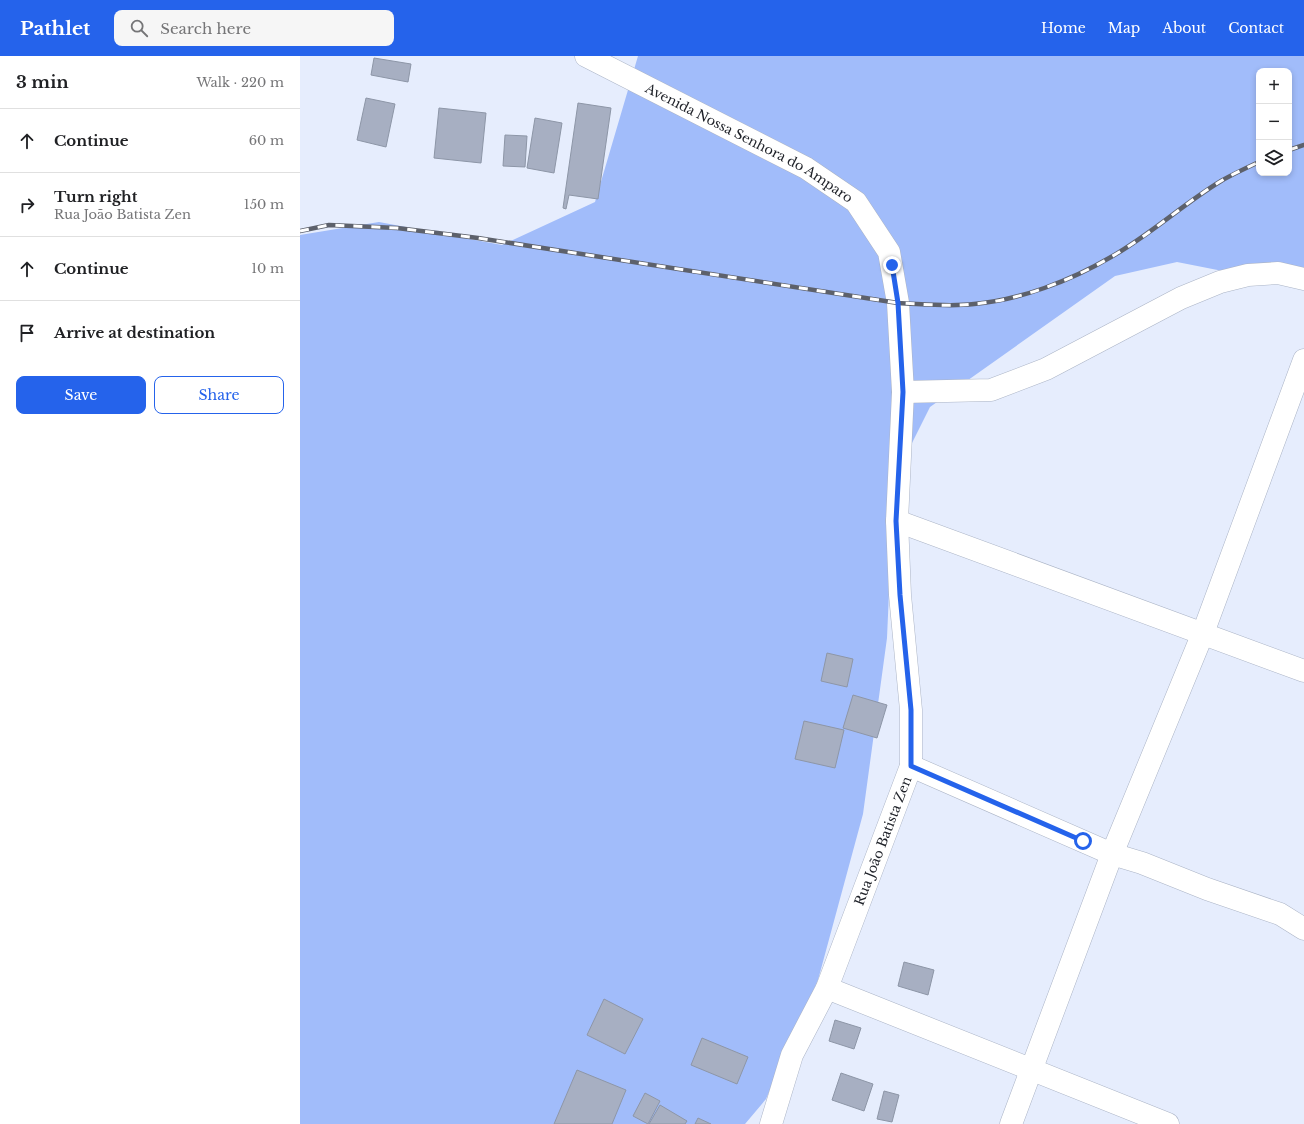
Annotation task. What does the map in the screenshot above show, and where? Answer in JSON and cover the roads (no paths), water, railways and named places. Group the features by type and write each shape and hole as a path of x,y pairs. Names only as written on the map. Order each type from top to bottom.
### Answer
{"street":[{"name":"Avenida Nossa Senhora do Amparo","path":"599,58 806,168 856,202 889,252 898,303"},
{"path":"903,392 991,390 1046,369 1181,298 1220,282 1248,275 1278,273 1304,278"},
{"name":"Rua João Batista Zen","path":"771,1124 792,1055 827,988 911,766 911,710 900,595 896,521 903,392 898,303"},
{"path":"1010,1124 1112,854 1296,409 1304,360"},
{"path":"896,521 1304,671"},
{"path":"911,766 1112,854 1142,862 1207,888 1280,914 1304,929"},
{"path":"827,988 1168,1124"}],"railway":[{"path":"1292,149 1304,145"},
{"path":"300,231 329,225 397,228 478,238 898,303 965,305 991,302 1027,294 1079,274 1125,248 1193,199 1221,181 1256,163"}]}
